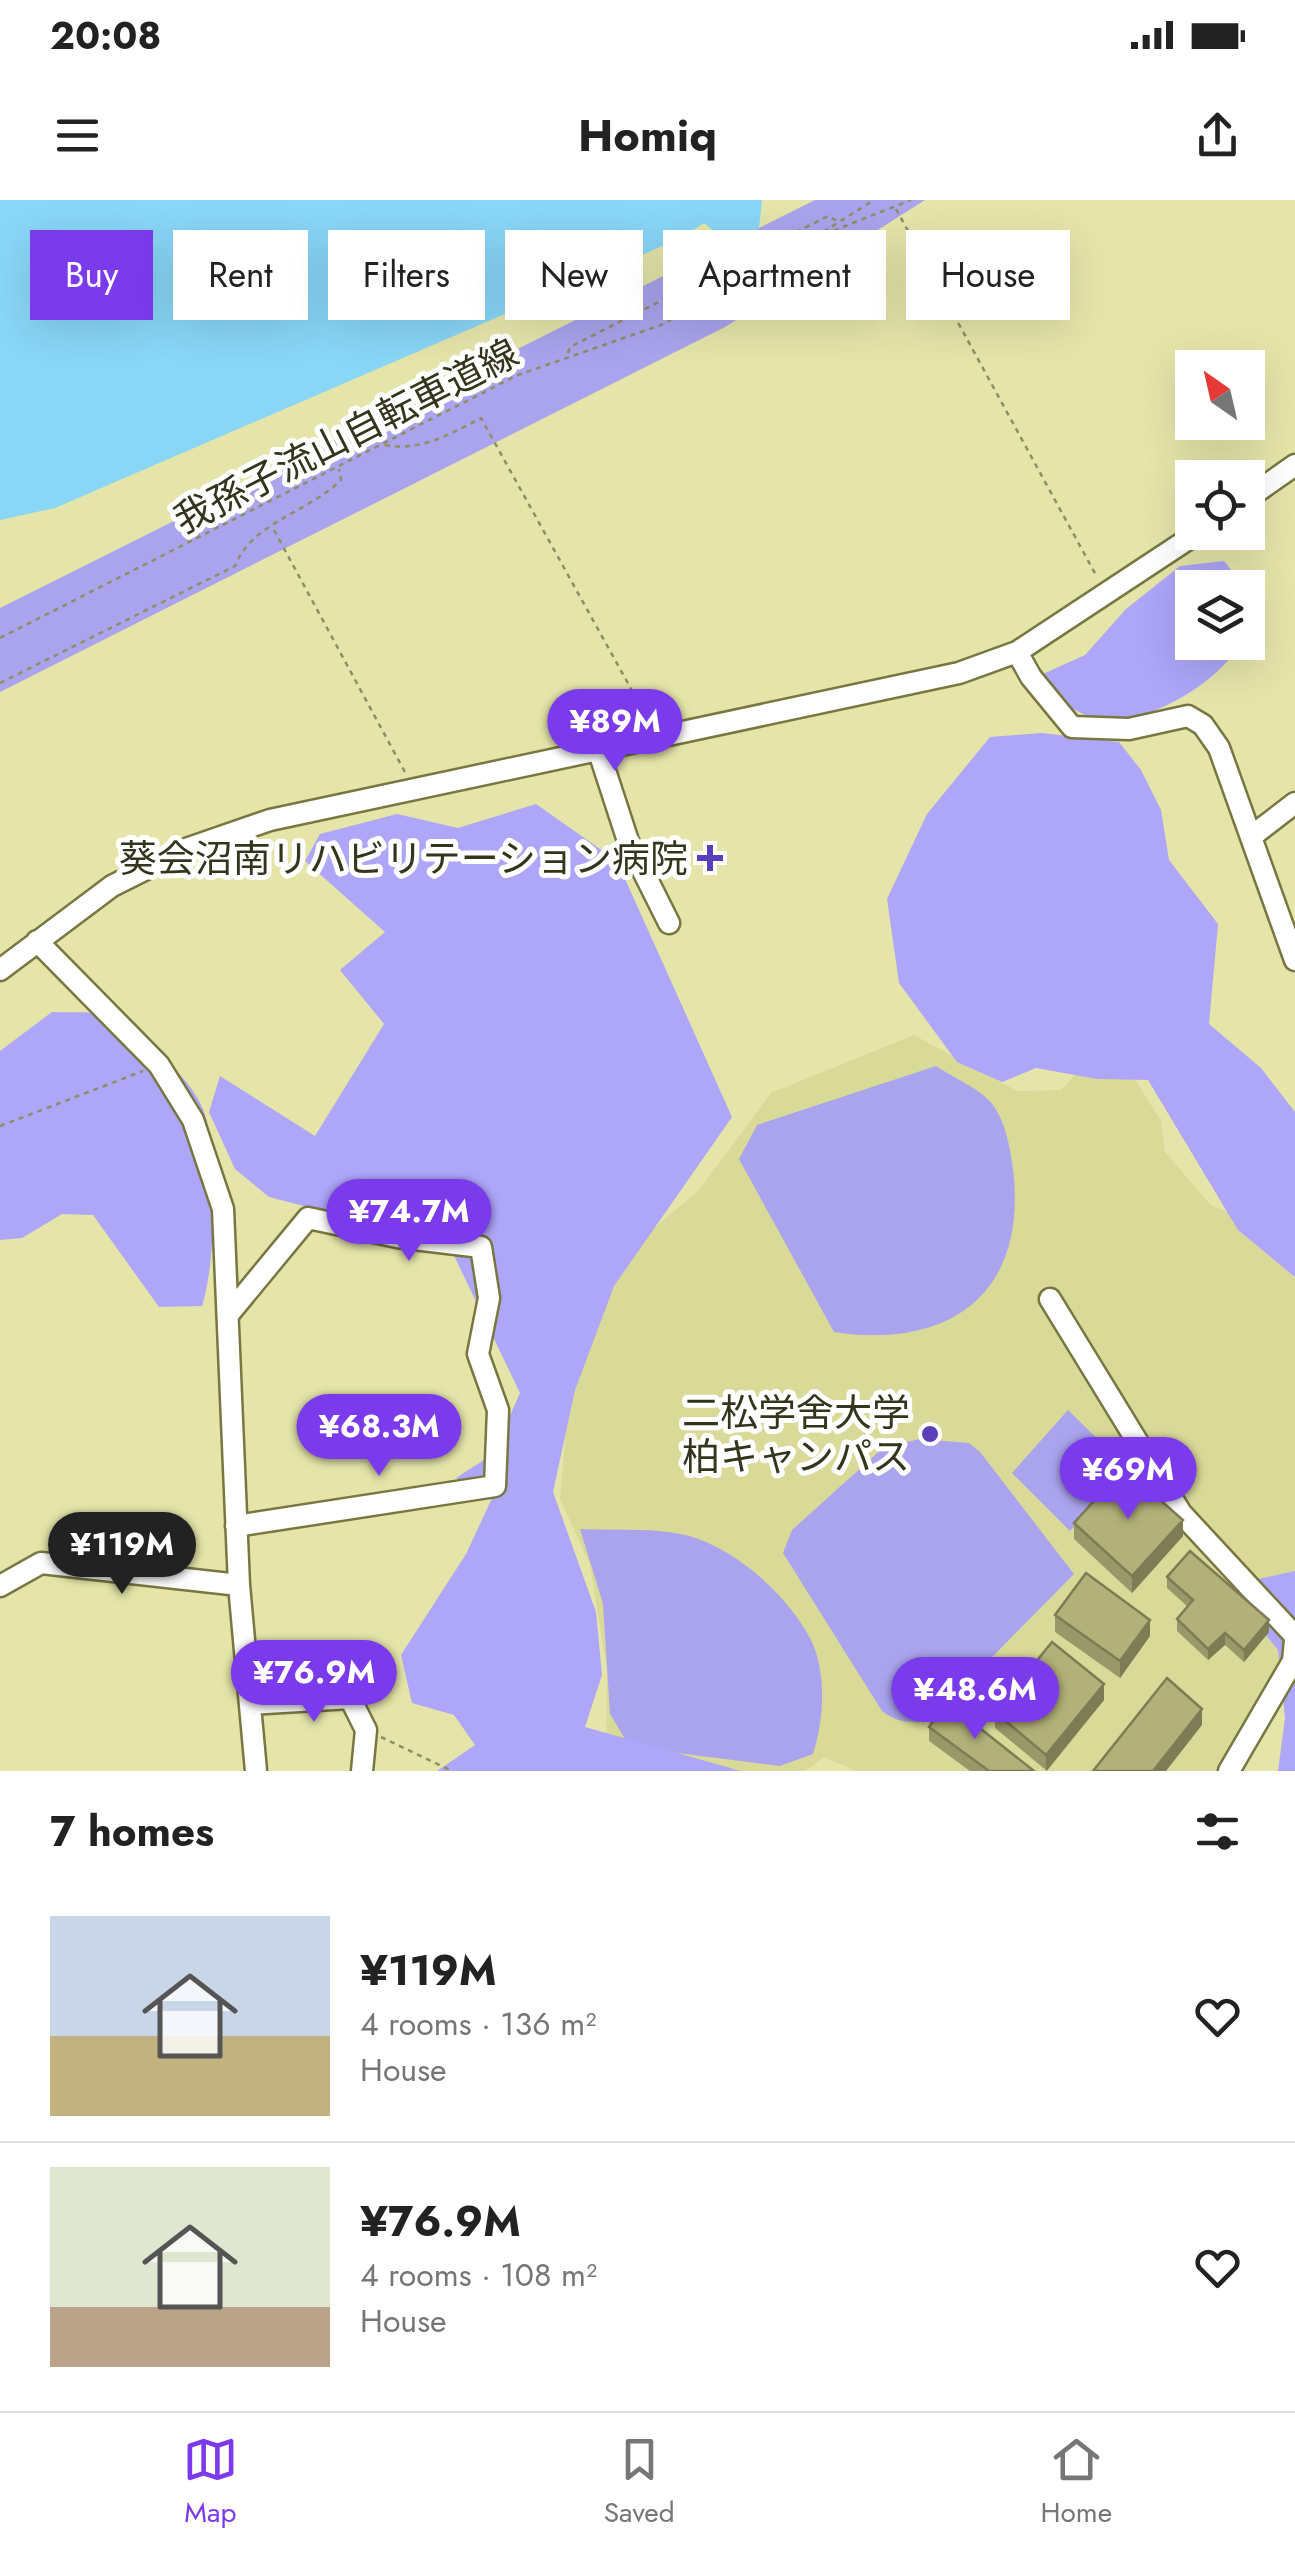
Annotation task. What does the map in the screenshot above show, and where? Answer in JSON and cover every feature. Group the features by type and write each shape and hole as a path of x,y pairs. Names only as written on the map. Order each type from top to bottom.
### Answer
{"street":[{"path":"1265,486 1295,465"},
{"path":"0,970 112,886 186,848 270,820 959,673 1017,652 1110,595 1175,548"},
{"path":"1017,652 1031,678 1072,727 1128,729 1188,716 1203,725 1219,748 1295,960"},
{"path":"599,752 628,842 669,923"},
{"path":"1252,836 1295,803"},
{"path":"37,941 159,1065 193,1120 223,1209 238,1585 256,1771"},
{"path":"228,1316 308,1218 397,1237 481,1248 488,1298 478,1354 498,1410 494,1486 236,1526"},
{"path":"1050,1298 1182,1513 1295,1638 1293,1660 1229,1771"},
{"path":"0,1586 41,1563 238,1585"},
{"path":"250,1704 350,1698 366,1730 362,1771"}],"path":[{"name":"我孫子流山自転車道線","path":"825,230 874,200"},
{"path":"838,230 911,200"},
{"path":"896,209 1110,595"},
{"path":"568,355 570,347 828,216 838,222"},
{"name":"我孫子流山自転車道線","path":"0,638 568,355 670,320"},
{"path":"384,445 402,448 446,437 481,418 658,737"},
{"path":"0,683 235,566 252,539 330,492 341,480 339,468"},
{"path":"272,528 414,788"},
{"path":"0,1126 159,1065"},
{"path":"366,1730 452,1771"}],"shaded area":[{"path":"815,200 925,200 878,230 755,230"},
{"path":"663,276 663,320 736,320 0,692 0,608 575,320 643,320 643,286"},
{"path":"1224,561 1231,570 1175,570 1175,660 1228,660 1183,697 1108,726 1069,707 1043,674 1085,655 1126,609 1180,566"},
{"path":"1042,733 1119,742 1141,770 1161,810 1169,860 1218,924 1209,1024 1261,1068 1295,1112 1295,1277 1238,1230 1148,1080 1097,1079 1036,1068 1002,1082 957,1062 899,983 887,899 927,814 990,737"},
{"path":"536,804 617,861 732,1117 614,1286 575,1390 553,1492 596,1612 602,1675 585,1727 741,1771 437,1771 475,1745 454,1715 412,1703 401,1655 466,1554 494,1494 456,1478 493,1454 520,1393 448,1243 269,1197 235,1169 209,1112 220,1076 315,1136 384,1024 340,970 385,932 305,861 320,834 397,814 458,828"},
{"path":"52,1012 98,1014 127,1027 173,1067 203,1109 212,1151 214,1207 202,1306 159,1307 93,1215 62,1214 22,1238 0,1240 0,1051"},
{"name":"二松学舍大学 柏キャンパス","path":"914,1035 1017,1091 1061,1090 1101,1047 1115,1047 1161,1121 1165,1152 1211,1205 1259,1226 1295,1250 1295,1669 1237,1771 856,1771 824,1757 805,1771 700,1771 606,1751 607,1670 590,1565 560,1499 571,1370 613,1263 699,1190 771,1093"},
{"path":"936,1066 981,1094 1002,1121 1014,1179 1014,1220 1006,1256 991,1284 969,1306 942,1322 910,1332 834,1332 739,1159 757,1125"},
{"path":"1068,1410 1127,1468 1070,1531 1012,1473"},
{"path":"920,1439 969,1443 980,1452 1074,1574 929,1721 910,1722 882,1711 783,1553 792,1530 884,1447"},
{"path":"580,1529 649,1530 689,1536 725,1551 775,1591 801,1623 820,1667 820,1726 813,1754 780,1766 630,1747 610,1714 603,1604"},
{"path":"1295,1571 1295,1771 1278,1771 1285,1718 1278,1650 1226,1586"}],"water":[{"path":"0,200 762,200 759,228 755,230 713,230 704,223 693,230 663,230 663,246 643,254 643,230 505,230 505,314 55,508 0,520"}],"building":[{"path":"1124,1468 1183,1520 1132,1576 1074,1523"},
{"path":"1190,1551 1269,1620 1244,1650 1225,1633 1208,1649 1177,1619 1193,1600 1167,1577"},
{"path":"1086,1573 1150,1620 1120,1661 1055,1615"},
{"path":"1052,1642 1104,1684 1046,1755 995,1712"},
{"path":"1167,1678 1202,1709 1153,1771 1093,1771"},
{"path":"947,1702 1034,1771 989,1771 929,1727"}],"place":[{"name":"葵会沼南リハビリテーション病院","path":"710,858"},
{"name":"二松学舍大学 柏キャンパス","path":"930,1434"}]}
